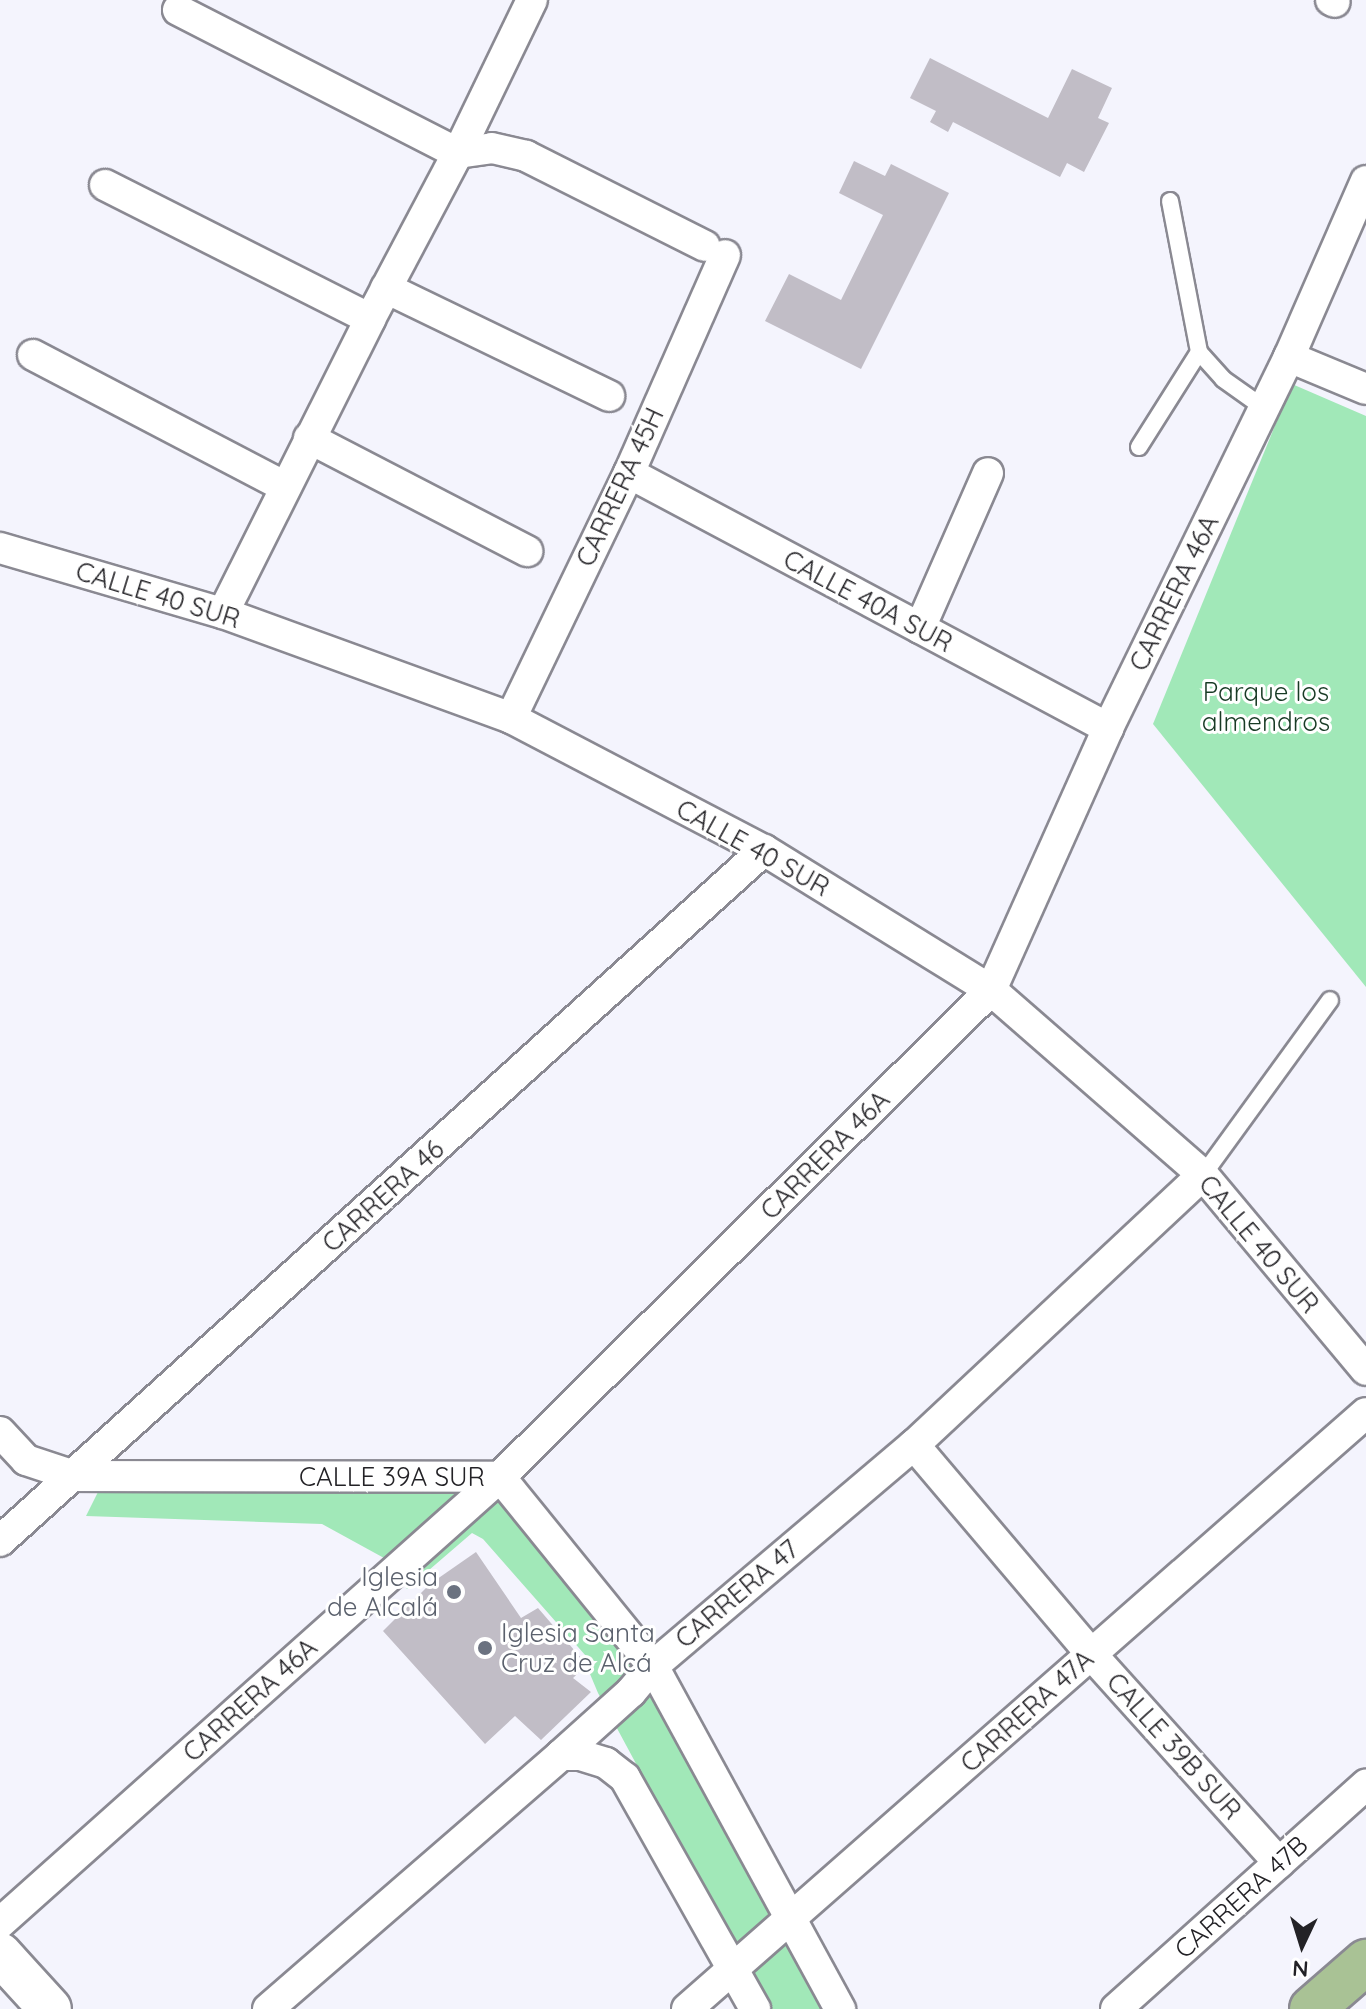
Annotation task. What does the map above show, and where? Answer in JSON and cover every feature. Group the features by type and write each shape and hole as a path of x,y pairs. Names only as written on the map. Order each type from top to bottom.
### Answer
{"main road":[{"path":"1312,2009 1366,1962"}],"street":[{"path":"223,613 309,438 458,153 532,0"},
{"path":"178,10 458,153"},
{"name":"CARRERA 45H","path":"458,153 492,148 526,156 715,250 629,473 511,718"},
{"name":"CARRERA 46A","path":"0,1923 500,1477 991,990 1108,728 1289,357 1366,181"},
{"path":"105,185 370,319"},
{"path":"386,288 609,396"},
{"path":"33,355 286,487"},
{"path":"1289,357 1366,389"},
{"path":"309,438 527,551"},
{"name":"CALLE 40A SUR","path":"629,473 1108,728"},
{"path":"920,628 988,473"},
{"name":"CALLE 40 SUR","path":"0,548 223,613 511,718 764,850 991,990 1203,1175 1366,1370"},
{"name":"CARRERA 46","path":"0,1541 764,850"},
{"name":"CARRERA 47","path":"268,2009 561,1755 631,1692 653,1666 914,1445 1203,1175"},
{"name":"CARRERA 47A","path":"687,2009 1366,1413"},
{"name":"CALLE 39A SUR","path":"0,1432 26,1460 74,1476 500,1477 653,1666 840,2009"},
{"name":"CALLE 39B SUR","path":"914,1445 1091,1654 1279,1863"},
{"path":"561,1755 580,1755 606,1763 625,1778 755,2009"},
{"name":"CARRERA 47B","path":"1116,2009 1366,1785"},
{"path":"0,1954 50,2009"}],"lane":[{"path":"1170,201 1199,352 1223,379 1264,408"},
{"path":"1139,447 1199,352"},
{"path":"1203,1175 1330,1000"}],"green space":[{"name":"Parque los almendros","path":"1292,384 1366,416 1366,987 1153,724"},
{"path":"104,1480 497,1482 653,1666 840,2009 755,2009 683,1851 598,1693 590,1674 593,1664 483,1539 472,1533 407,1589 384,1558 322,1524 86,1516"}],"building":[{"path":"930,58 1048,118 1072,69 1112,88 1098,118 1109,123 1084,172 1067,163 1060,177 953,122 948,132 930,122 936,111 910,98"},
{"path":"854,161 885,176 891,164 949,193 861,369 765,321 789,274 841,300 883,215 839,193"},
{"name":"Iglesia Santa Cruz de Alcá","path":"476,1552 521,1618 538,1608 587,1665 573,1678 591,1692 541,1740 515,1716 485,1744 383,1631 430,1584"}],"place":[{"name":"Iglesia de Alcalá","path":"454,1592"},
{"name":"Iglesia Santa Cruz de Alcá","path":"485,1648"}]}
